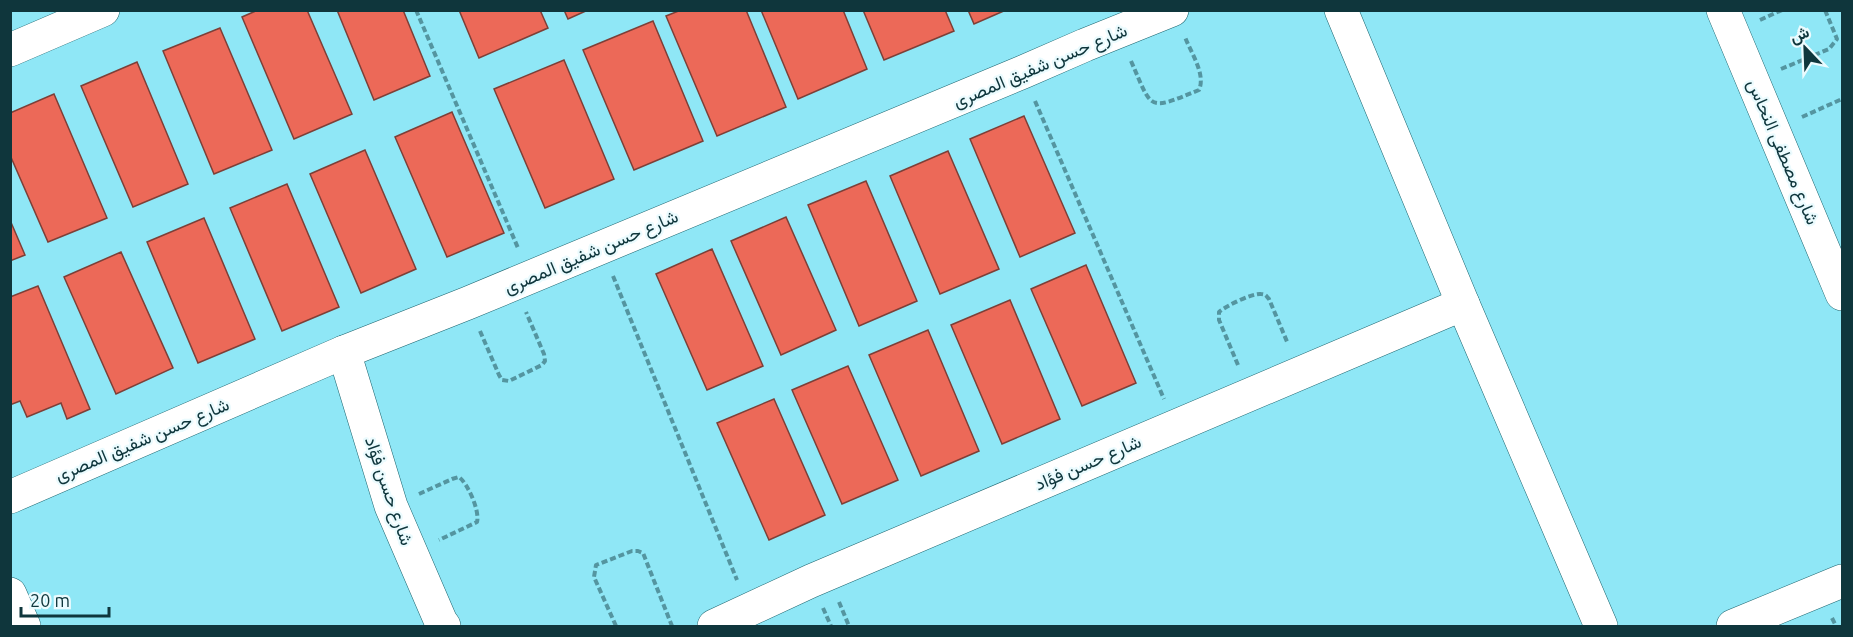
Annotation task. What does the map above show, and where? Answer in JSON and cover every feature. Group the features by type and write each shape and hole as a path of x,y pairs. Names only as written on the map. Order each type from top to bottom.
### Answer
{"street":[{"path":"10,50 103,10"},
{"path":"1341,10 1601,627"},
{"name":"شارع مصطفى النحاس","path":"1723,10 1842,294"},
{"name":"شارع حسن شفيق المصرى","path":"10,497 344,352 601,248 1085,45 1120,32 1178,21"},
{"name":"شارع حسن فؤاد","path":"714,627 749,609 1463,304"},
{"name":"شارع حسن فؤاد","path":"344,352 391,506 444,627"},
{"path":"1733,627 1842,581"},
{"path":"10,594 24,627"}],"path":[{"path":"416,10 523,280 544,354 542,365 509,381 502,380 468,303"},
{"path":"1753,81 1834,45 1837,39 1825,10"},
{"path":"1120,32 1148,100 1156,104 1165,104 1199,90 1202,83 1178,21"},
{"path":"1023,72 1176,426"},
{"path":"1773,130 1842,99"},
{"path":"601,248 749,609"},
{"path":"1249,394 1219,320 1219,312 1224,307 1258,294 1265,295 1269,299 1300,373"},
{"path":"391,506 452,478 459,477 464,481 479,515 477,522 410,552"},
{"path":"616,627 594,577 594,571 596,565 632,550 643,553 672,627"}],"building":[{"path":"258,10 307,10 352,114 294,139 242,17"},
{"path":"337,10 403,10 430,76 374,100"},
{"path":"459,10 540,10 548,28 479,58"},
{"path":"564,10 588,10 568,19"},
{"path":"681,10 746,10 786,107 717,136 666,16"},
{"path":"761,10 843,10 867,69 798,99"},
{"path":"863,10 945,10 954,31 884,60"},
{"path":"968,10 1006,10 974,24"},
{"path":"653,21 703,141 634,170 583,50"},
{"path":"220,28 272,150 214,174 163,51"},
{"path":"564,60 614,179 545,208 494,89"},
{"path":"137,62 188,184 133,207 81,86"},
{"path":"54,94 107,218 48,242 10,155 10,113"},
{"path":"452,112 504,233 447,257 395,137"},
{"path":"1024,116 1075,233 1020,257 970,139"},
{"path":"365,150 416,269 361,293 310,174"},
{"path":"948,151 999,269 940,294 890,176"},
{"path":"866,181 917,301 859,326 808,205"},
{"path":"287,184 339,307 282,331 230,208"},
{"path":"786,217 836,330 781,355 731,241"},
{"path":"204,218 255,339 198,363 147,242"},
{"path":"10,220 25,255 10,261"},
{"path":"712,249 763,366 707,390 656,274"},
{"path":"121,252 173,368 116,394 64,277"},
{"path":"1086,265 1136,383 1082,406 1031,289"},
{"path":"38,286 90,409 67,419 61,403 27,417 20,401 10,405 10,297"},
{"path":"1010,300 1060,419 1002,444 951,325"},
{"path":"928,330 979,451 921,476 869,355"},
{"path":"848,366 898,480 842,504 792,390"},
{"path":"774,399 825,515 769,540 717,423"}]}
